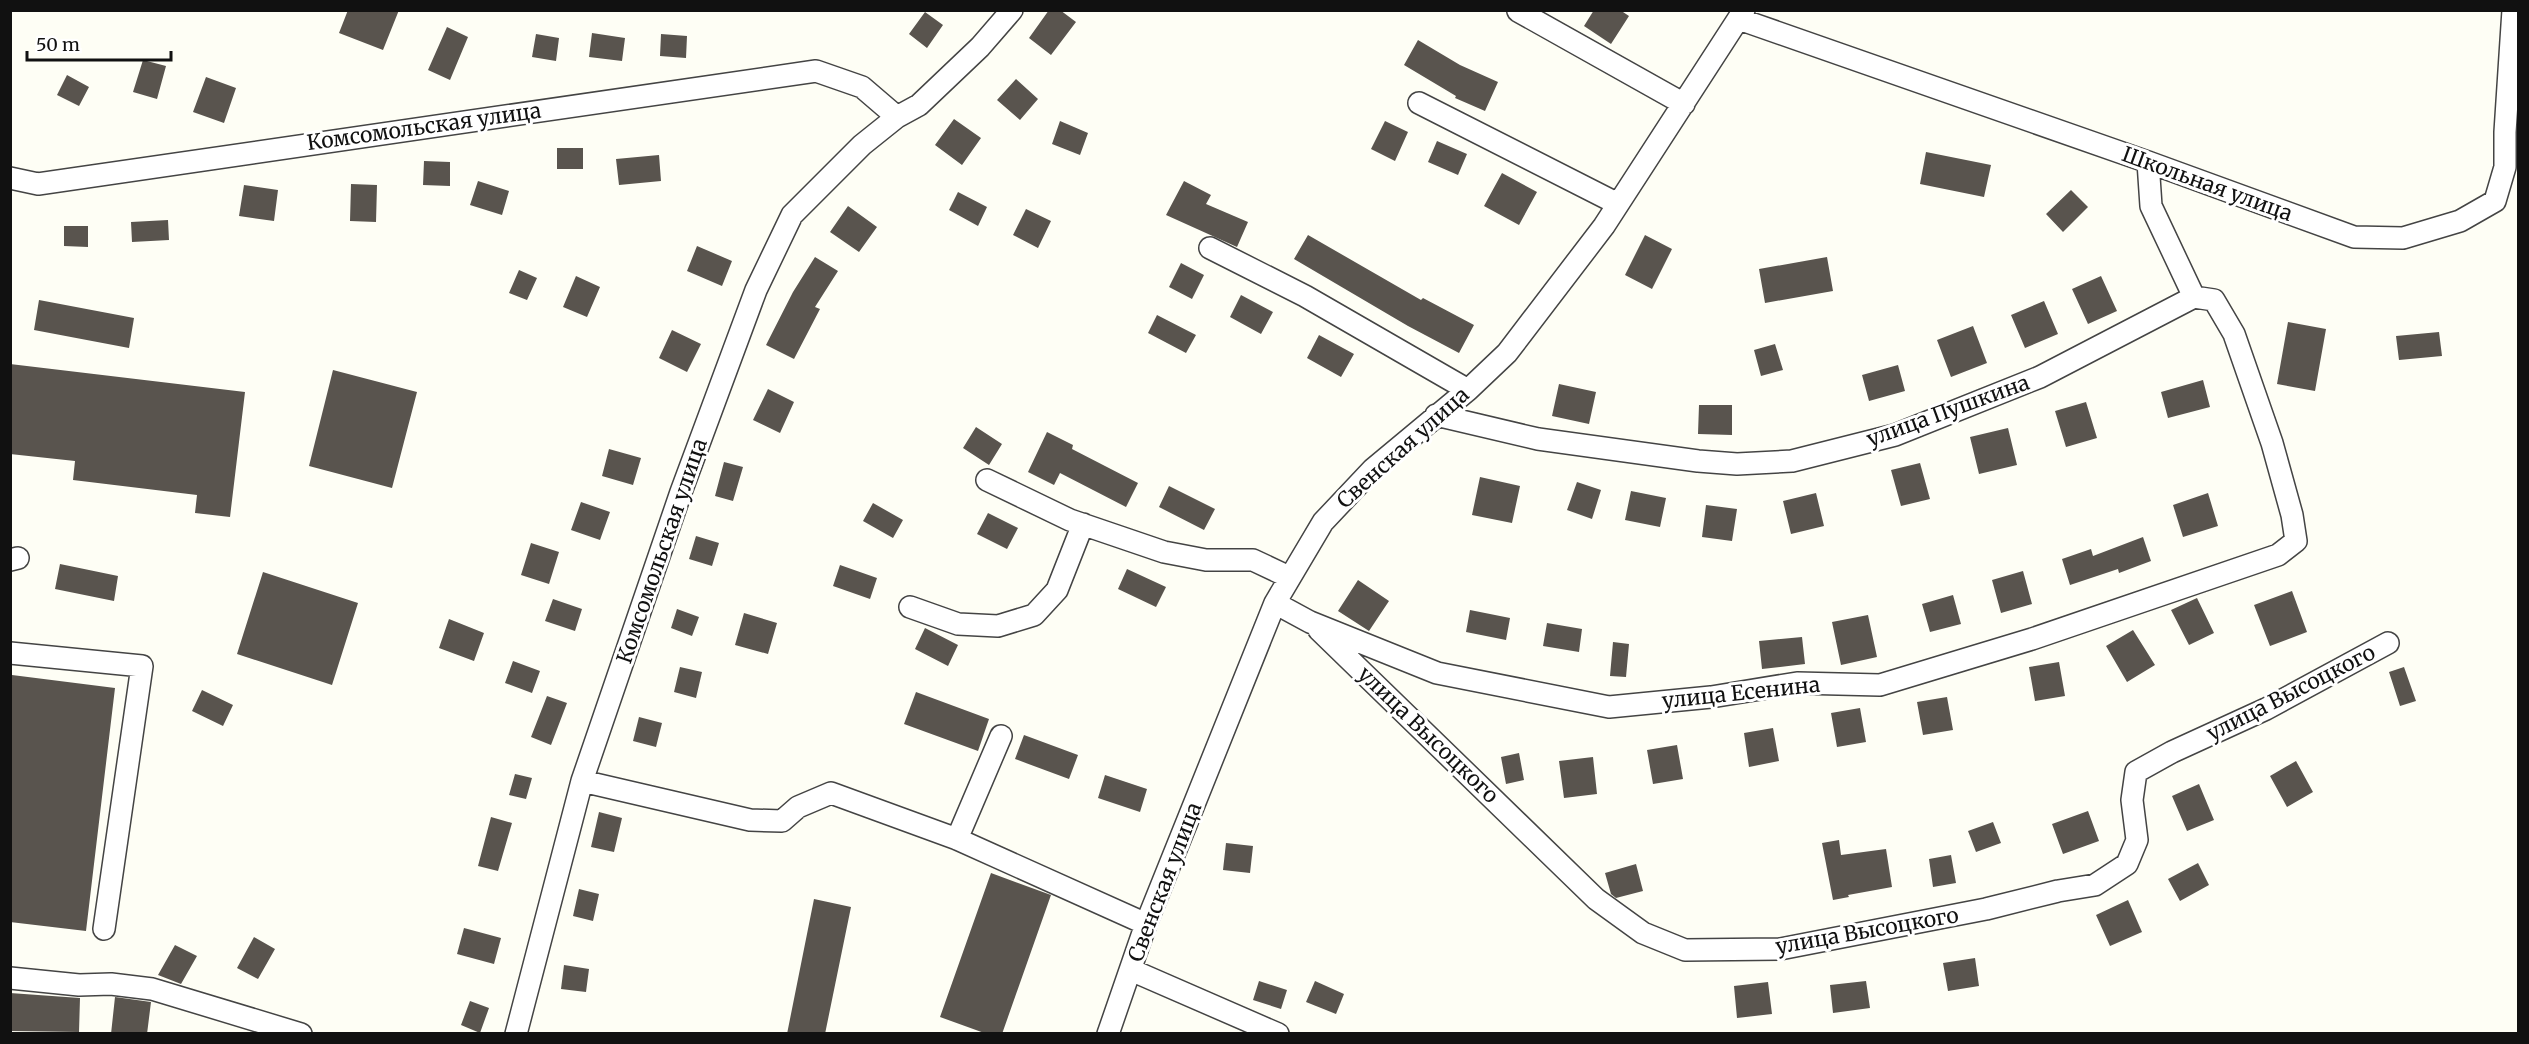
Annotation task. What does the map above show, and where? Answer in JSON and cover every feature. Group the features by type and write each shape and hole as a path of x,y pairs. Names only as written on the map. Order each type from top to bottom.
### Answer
{"street":[{"name":"Комсомольская улица","path":"516,1034 582,781 681,492 756,290 792,215 862,145 897,117 919,105 980,47 1012,10"},
{"name":"Школьная улица","path":"1742,15 2354,237 2403,238 2460,221 2495,201 2512,133 2512,10"},
{"path":"1518,11 1684,104"},
{"name":"Свенская улица","path":"1108,1034 1146,924 1275,603 1323,522 1373,469 1468,390 1507,352 1618,204 1742,15"},
{"name":"Комсомольская улица","path":"10,178 38,184 816,71 862,87 897,117"},
{"path":"1419,103 1618,204"},
{"path":"2148,162 2151,206 2194,297"},
{"path":"1210,248 1305,296 1468,390"},
{"name":"улица Пушкина","path":"1436,415 1538,439 1698,461 1737,464 1792,461 1895,435 2040,377 2194,297"},
{"name":"улица Есенина","path":"1275,603 1310,622 1437,673 1609,707 1711,697 1797,683 1880,685 2032,639 2278,555 2296,541 2292,515 2272,443 2234,334 2214,300 2194,297"},
{"path":"987,480 1083,524 1164,552 1206,560 1253,560 1289,577"},
{"path":"910,607 958,624 998,626 1034,615 1057,590 1083,524"},
{"name":"улица Высоцкого","path":"1310,622 1505,808 1596,899 1643,933 1685,950 1780,949 2096,885 2127,864 2137,840 2132,800 2136,772 2172,752 2266,709 2388,643"},
{"path":"10,653 142,666 104,929"},
{"path":"957,838 1001,736"},
{"path":"582,781 750,820 782,821 798,807 831,793 957,838 1146,924"},
{"path":"1131,970 1278,1034"},
{"path":"10,978 79,985 111,984 152,989 302,1034"}],"building":[{"path":"348,10 399,10 383,50 339,33"},
{"path":"1049,10 1060,10 1076,22 1051,55 1029,38"},
{"path":"1594,10 1620,10 1629,16 1611,44 1584,26"},
{"path":"925,12 943,25 927,48 909,34"},
{"path":"447,27 468,37 450,80 428,70"},
{"path":"592,33 625,38 622,61 589,57"},
{"path":"536,34 559,38 556,61 532,57"},
{"path":"661,34 687,36 686,58 660,56"},
{"path":"1418,40 1460,65 1498,82 1485,111 1455,98 1456,96 1404,65"},
{"path":"143,60 166,66 157,99 133,92"},
{"path":"67,75 89,87 79,106 57,95"},
{"path":"206,77 236,88 224,123 193,112"},
{"path":"1016,79 1038,99 1020,120 997,100"},
{"path":"954,119 981,138 962,165 935,145"},
{"path":"1060,121 1088,133 1080,155 1052,144"},
{"path":"1385,121 1408,132 1395,161 1371,149"},
{"path":"1437,141 1467,154 1458,175 1428,162"},
{"path":"557,148 583,148 583,169 557,169"},
{"path":"1926,152 1991,165 1984,197 1920,184"},
{"path":"659,155 661,181 619,185 616,159"},
{"path":"424,161 450,162 450,186 423,185"},
{"path":"1502,173 1537,192 1519,225 1484,206"},
{"path":"478,181 509,191 502,215 470,205"},
{"path":"1184,181 1211,195 1206,204 1248,222 1237,247 1166,215"},
{"path":"351,184 377,185 376,222 350,221"},
{"path":"244,185 278,190 274,221 239,216"},
{"path":"2071,190 2088,207 2063,232 2046,214"},
{"path":"958,192 987,207 978,226 949,210"},
{"path":"848,206 877,227 859,252 830,232"},
{"path":"1026,209 1051,221 1038,248 1013,235"},
{"path":"168,220 169,240 132,242 131,222"},
{"path":"64,226 88,226 88,247 64,246"},
{"path":"1308,235 1421,300 1423,298 1474,325 1459,353 1294,259"},
{"path":"1645,235 1672,249 1652,289 1625,275"},
{"path":"697,246 732,261 722,286 687,271"},
{"path":"815,257 838,271 815,307 820,309 794,359 766,345 793,292"},
{"path":"1827,257 1833,291 1765,303 1759,269"},
{"path":"1181,263 1204,275 1192,299 1169,287"},
{"path":"519,270 537,278 527,300 509,293"},
{"path":"576,276 600,287 587,317 563,307"},
{"path":"2101,276 2117,311 2088,324 2072,289"},
{"path":"1241,295 1273,312 1261,334 1230,317"},
{"path":"39,300 134,318 129,348 34,330"},
{"path":"2044,301 2058,334 2025,348 2011,315"},
{"path":"1157,315 1196,335 1186,353 1148,333"},
{"path":"2288,322 2326,329 2315,391 2277,384"},
{"path":"1973,326 1987,363 1951,377 1937,340"},
{"path":"672,330 701,344 687,372 659,358"},
{"path":"2439,332 2442,356 2399,360 2396,336"},
{"path":"1319,335 1354,354 1341,377 1307,358"},
{"path":"1775,344 1783,370 1761,376 1754,350"},
{"path":"10,364 245,392 230,517 195,513 197,495 73,480 75,461 10,454"},
{"path":"1898,365 1905,391 1869,401 1862,375"},
{"path":"333,370 417,392 392,488 309,466"},
{"path":"2203,380 2210,407 2168,418 2161,392"},
{"path":"1559,384 1596,392 1589,424 1552,416"},
{"path":"768,389 794,402 780,433 753,420"},
{"path":"2086,402 2097,438 2066,447 2055,411"},
{"path":"1699,405 1732,405 1732,435 1698,434"},
{"path":"976,427 1002,444 989,465 963,448"},
{"path":"2008,428 2017,465 1979,474 1970,437"},
{"path":"1047,432 1073,445 1072,449 1138,483 1126,507 1060,473 1054,485 1028,472"},
{"path":"609,449 641,458 633,485 602,476"},
{"path":"724,462 743,467 733,501 715,496"},
{"path":"1920,463 1930,499 1901,506 1891,470"},
{"path":"1480,477 1520,486 1512,523 1472,515"},
{"path":"1577,482 1601,490 1592,519 1567,510"},
{"path":"1169,486 1215,509 1204,530 1159,507"},
{"path":"1631,491 1666,498 1660,527 1625,520"},
{"path":"1816,493 1824,526 1791,534 1783,501"},
{"path":"2208,493 2218,526 2183,537 2173,505"},
{"path":"581,502 610,512 600,540 571,530"},
{"path":"873,503 903,520 893,538 863,521"},
{"path":"1706,505 1737,509 1732,541 1702,537"},
{"path":"988,513 1018,528 1007,549 977,534"},
{"path":"696,536 719,543 712,566 689,559"},
{"path":"2143,537 2151,561 2119,573 2118,569 2070,585 2062,559 2091,549 2093,556"},
{"path":"531,543 559,552 549,584 521,575"},
{"path":"60,564 118,576 114,601 55,589"},
{"path":"840,565 877,578 870,599 833,586"},
{"path":"1127,569 1166,587 1156,607 1118,589"},
{"path":"2023,571 2032,604 2001,613 1992,580"},
{"path":"263,572 358,603 332,685 237,654"},
{"path":"1358,580 1389,601 1369,631 1338,611"},
{"path":"2292,591 2307,632 2270,646 2254,605"},
{"path":"1953,595 1961,624 1930,632 1922,604"},
{"path":"2197,598 2214,633 2189,645 2171,610"},
{"path":"553,599 582,609 575,631 545,621"},
{"path":"677,609 699,617 692,636 671,628"},
{"path":"1470,610 1510,618 1506,640 1466,632"},
{"path":"744,613 777,623 768,654 735,645"},
{"path":"1868,615 1877,657 1841,665 1832,622"},
{"path":"449,619 484,633 474,661 439,648"},
{"path":"1547,623 1582,629 1579,652 1543,646"},
{"path":"925,628 958,645 948,666 915,649"},
{"path":"2133,630 2155,665 2127,682 2106,646"},
{"path":"1802,637 1805,664 1762,669 1759,641"},
{"path":"1613,642 1629,644 1626,677 1610,676"},
{"path":"513,661 540,671 532,693 505,683"},
{"path":"2059,662 2065,696 2035,701 2029,667"},
{"path":"680,667 702,672 696,698 674,692"},
{"path":"2404,667 2416,701 2400,706 2389,672"},
{"path":"12,675 115,688 86,931 10,922"},
{"path":"202,690 233,705 223,726 192,711"},
{"path":"916,692 989,719 978,751 904,724"},
{"path":"547,696 567,703 551,745 531,737"},
{"path":"1947,697 1953,730 1923,735 1917,702"},
{"path":"1860,708 1866,742 1837,747 1831,713"},
{"path":"639,717 662,723 656,747 633,741"},
{"path":"1773,728 1779,761 1749,767 1744,733"},
{"path":"1024,735 1078,755 1069,779 1015,759"},
{"path":"1677,745 1683,779 1653,784 1647,750"},
{"path":"1519,753 1524,780 1506,784 1501,757"},
{"path":"1593,757 1597,794 1564,798 1559,761"},
{"path":"2296,761 2313,792 2287,807 2270,776"},
{"path":"515,774 532,778 526,799 509,795"},
{"path":"1105,775 1147,789 1140,812 1098,798"},
{"path":"2199,784 2214,820 2187,831 2172,796"},
{"path":"2088,811 2099,841 2063,854 2052,824"},
{"path":"599,812 622,818 614,852 591,847"},
{"path":"491,817 512,823 498,871 478,866"},
{"path":"1993,822 2001,843 1976,852 1968,831"},
{"path":"1839,840 1841,855 1886,849 1892,887 1833,900 1822,843"},
{"path":"1226,843 1253,846 1250,873 1223,870"},
{"path":"1951,855 1956,883 1933,887 1929,859"},
{"path":"2198,863 2209,885 2180,901 2168,879"},
{"path":"1636,864 1643,891 1616,898 1611,894 1605,873"},
{"path":"991,873 1051,895 1002,1034 987,1034 940,1017"},
{"path":"579,889 599,894 593,921 573,916"},
{"path":"814,899 851,907 825,1034 787,1034"},
{"path":"2128,900 2142,932 2110,946 2096,915"},
{"path":"464,928 501,938 494,964 457,954"},
{"path":"254,937 275,949 258,979 237,968"},
{"path":"175,945 197,956 181,984 158,975"},
{"path":"1975,958 1979,986 1948,991 1943,963"},
{"path":"564,965 589,969 586,992 561,989"},
{"path":"1259,981 1287,990 1281,1009 1253,1000"},
{"path":"1315,981 1344,994 1336,1014 1306,1002"},
{"path":"1866,981 1870,1008 1833,1013 1830,985"},
{"path":"1768,982 1772,1014 1737,1018 1734,986"},
{"path":"10,993 80,998 79,1032 10,1031"},
{"path":"115,997 151,1002 147,1034 111,1034"},
{"path":"470,1001 489,1008 480,1033 461,1025"}]}
